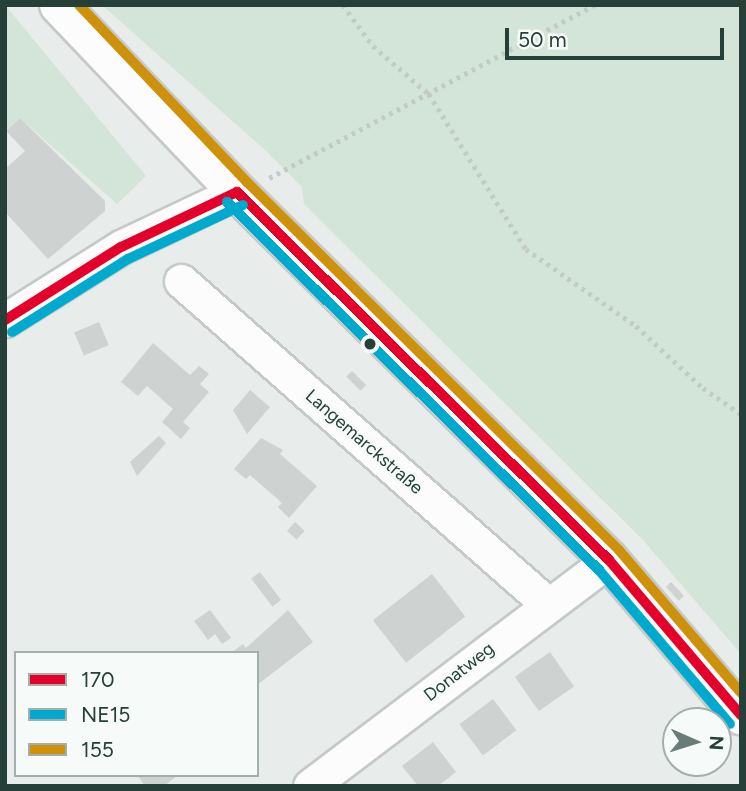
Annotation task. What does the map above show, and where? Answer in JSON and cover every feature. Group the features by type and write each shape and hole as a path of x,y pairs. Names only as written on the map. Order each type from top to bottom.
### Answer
{"street":[{"path":"59,5 237,192 609,560 741,715"},
{"path":"5,320 121,247 237,192"},
{"name":"Langemarckstraße","path":"181,281 547,604"},
{"name":"Donatweg","path":"310,786 547,604 609,560"}],"path":[{"path":"343,5 373,46 429,94 526,249 636,326 703,388 741,414"},
{"path":"237,192 595,5"}],"green space":[{"path":"5,5 146,176 117,204 20,118 5,131"},
{"path":"102,5 741,5 741,654 643,540 304,204 302,187 266,151"}],"building":[{"path":"20,118 105,201 105,211 48,259 5,212 5,169 25,151 6,131"},
{"path":"99,322 109,345 84,356 74,333"},
{"path":"153,343 190,375 199,366 209,374 200,384 209,392 183,422 190,428 181,439 162,422 173,409 147,386 138,396 121,382"},
{"path":"352,371 366,385 360,391 346,377"},
{"path":"250,390 270,407 247,434 233,410"},
{"path":"159,436 166,443 137,476 130,462"},
{"path":"261,438 283,450 280,454 317,486 289,518 278,507 282,503 250,475 246,479 234,469"},
{"path":"295,522 305,531 297,540 287,531"},
{"path":"260,572 281,600 272,607 251,579"},
{"path":"432,574 465,617 406,663 373,620"},
{"path":"671,582 684,596 679,601 666,587"},
{"path":"210,610 231,638 222,644 215,634 208,640 194,621"},
{"path":"288,610 313,642 259,683 259,651 234,651 243,644 246,648"},
{"path":"550,652 574,686 539,711 515,677"},
{"path":"493,699 516,730 483,755 459,724"},
{"path":"433,742 456,772 438,786 418,786 402,766"},
{"path":"138,777 175,777 164,786 145,786"}],"transit line":[{"name":"155","path":"79,5 247,182 619,550 741,693"},
{"name":"170","path":"237,192 609,560 741,715"},
{"name":"170","path":"5,320 121,247 237,192"},
{"name":"NE15","path":"227,202 599,570 716,707"},
{"name":"NE15","path":"12,332 128,259 243,205"}]}
